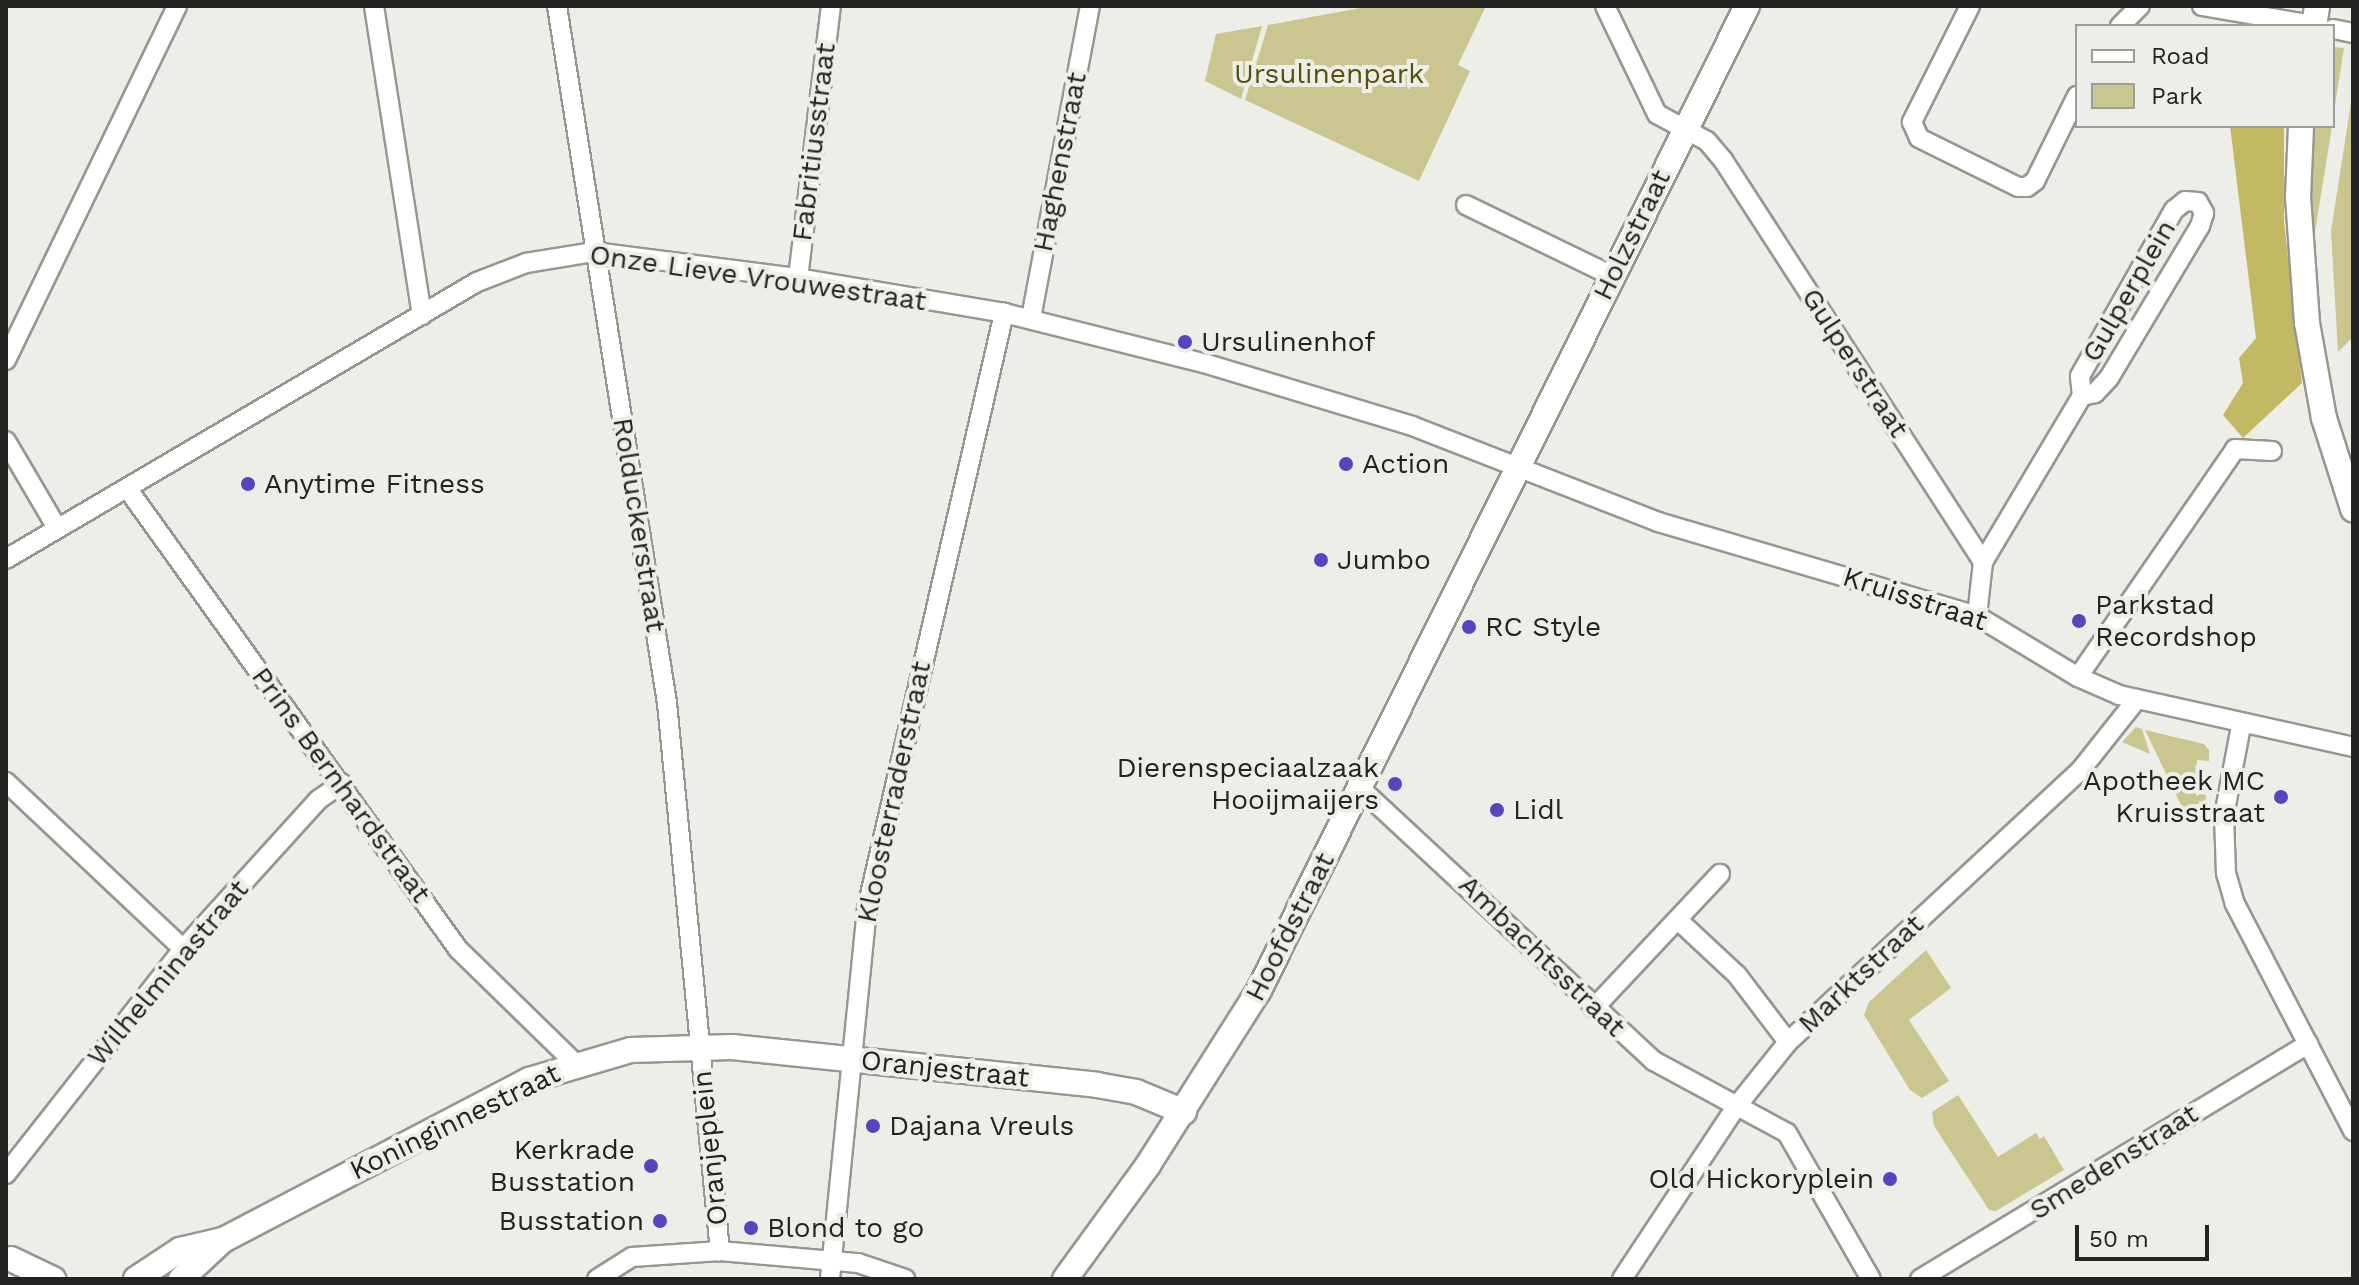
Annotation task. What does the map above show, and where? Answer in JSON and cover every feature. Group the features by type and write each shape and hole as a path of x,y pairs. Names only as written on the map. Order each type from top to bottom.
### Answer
{"main road":[{"name":"Holzstraat","path":"1518,465 1747,6"},
{"path":"2301,128 2299,213 2307,323 2324,418 2353,509"},
{"name":"Hoofdstraat","path":"1065,1279 1184,1112 1259,990 1518,465"},
{"name":"Oranjestraat","path":"701,1046 1097,1085 1136,1092 1184,1112"},
{"name":"Koninginnestraat","path":"137,1279 180,1250 223,1240 487,1100 576,1064 631,1050 701,1046"},
{"name":"Koninginnestraat","path":"181,1279 223,1240"},
{"path":"8,1258 33,1279"},
{"path":"8,1258 53,1279"}],"street":[{"path":"6,360 177,6"},
{"path":"374,6 422,315"},
{"name":"Rolduckerstraat","path":"557,6 594,252 653,602 685,873 701,1046"},
{"name":"Fabritiusstraat","path":"798,278 831,6"},
{"name":"Haghenstraat","path":"1031,318 1090,6"},
{"name":"Gulperstraat","path":"1605,6 1657,114 1707,141 1723,160 1983,562"},
{"path":"1970,6 1912,122 1919,138 2027,187 2035,181 2075,100"},
{"path":"2122,24 2140,6"},
{"path":"2202,6 2305,24"},
{"name":"Gulperplein","path":"1983,562 2082,396 2080,376 2174,210 2185,201 2198,202 2204,213 2193,238 2101,389 2082,396"},
{"path":"1466,205 1612,276"},
{"name":"Onze Lieve Vrouwestraat","path":"6,559 501,271 594,252 798,278 1031,318 1207,364 1412,426 1518,465"},
{"name":"Kloosterraderstraat","path":"830,1279 849,1060 877,849 1004,313"},
{"path":"6,441 57,528"},
{"path":"2078,677 2235,449 2272,451"},
{"name":"Kruisstraat","path":"1518,465 1658,522 1977,616 2078,677 2137,699 2241,726 2353,747"},
{"name":"Prins Bernhardstraat","path":"127,488 342,783 458,949 576,1064"},
{"path":"1977,616 1983,562"},
{"name":"Marktstraat","path":"1622,1279 1736,1107 1788,1042 2079,772 2137,699"},
{"path":"2241,726 2224,816 2226,873 2235,904 2353,1131"},
{"path":"6,782 183,949"},
{"name":"Wilhelminastraat","path":"6,1174 183,949 311,808 342,783"},
{"name":"Ambachtsstraat","path":"1360,788 1654,1061 1736,1107"},
{"path":"1594,1008 1720,874"},
{"path":"1678,920 1737,975 1788,1042"},
{"name":"Smedenstraat","path":"1920,1279 2308,1044"},
{"name":"Oranjeplein","path":"701,1046 720,1251"},
{"path":"1736,1107 1777,1127 1797,1144 1871,1279"},
{"path":"597,1279 632,1257 720,1251 831,1259 882,1267 905,1279"}],"green space":[{"name":"Ursulinenpark","path":"1371,6 1486,6 1458,65 1470,71 1419,181 1245,100 1268,25"},
{"name":"Ursulinenpark","path":"1262,26 1241,99 1205,81 1216,34"},
{"path":"2335,47 2344,48 2335,105"},
{"path":"2353,90 2353,337 2338,352 2331,231"},
{"path":"2315,128 2332,128 2312,251"},
{"path":"2136,727 2142,729 2150,754 2122,742"},
{"path":"2145,730 2204,744 2209,750 2209,761 2197,760 2193,793 2206,795 2205,805 2184,811"},
{"path":"1926,950 1951,988 1909,1020 1949,1081 1922,1098 1910,1090 1864,1015 1869,1002"},
{"path":"1958,1095 1998,1157 2036,1133 2040,1139 2044,1136 2064,1170 1996,1211 1989,1210 1934,1126 1932,1112"}],"shaded area":[{"path":"2230,128 2284,128 2284,221 2302,383 2243,438 2223,415 2243,383 2239,358 2256,338"}],"place":[{"name":"Ursulinenhof","path":"1185,342"},
{"name":"Action","path":"1346,464"},
{"name":"Anytime Fitness","path":"248,484"},
{"name":"Jumbo","path":"1321,560"},
{"name":"Parkstad Recordshop","path":"2079,621"},
{"name":"RC Style","path":"1469,627"},
{"name":"Dierenspeciaalzaak Hooijmaijers","path":"1395,784"},
{"name":"Apotheek MC Kruisstraat","path":"2281,797"},
{"name":"Lidl","path":"1497,810"},
{"name":"Dajana Vreuls","path":"873,1126"},
{"name":"Kerkrade Busstation","path":"651,1166"},
{"name":"Old Hickoryplein","path":"1890,1179"},
{"name":"Busstation","path":"660,1221"},
{"name":"Blond to go","path":"751,1228"}]}
